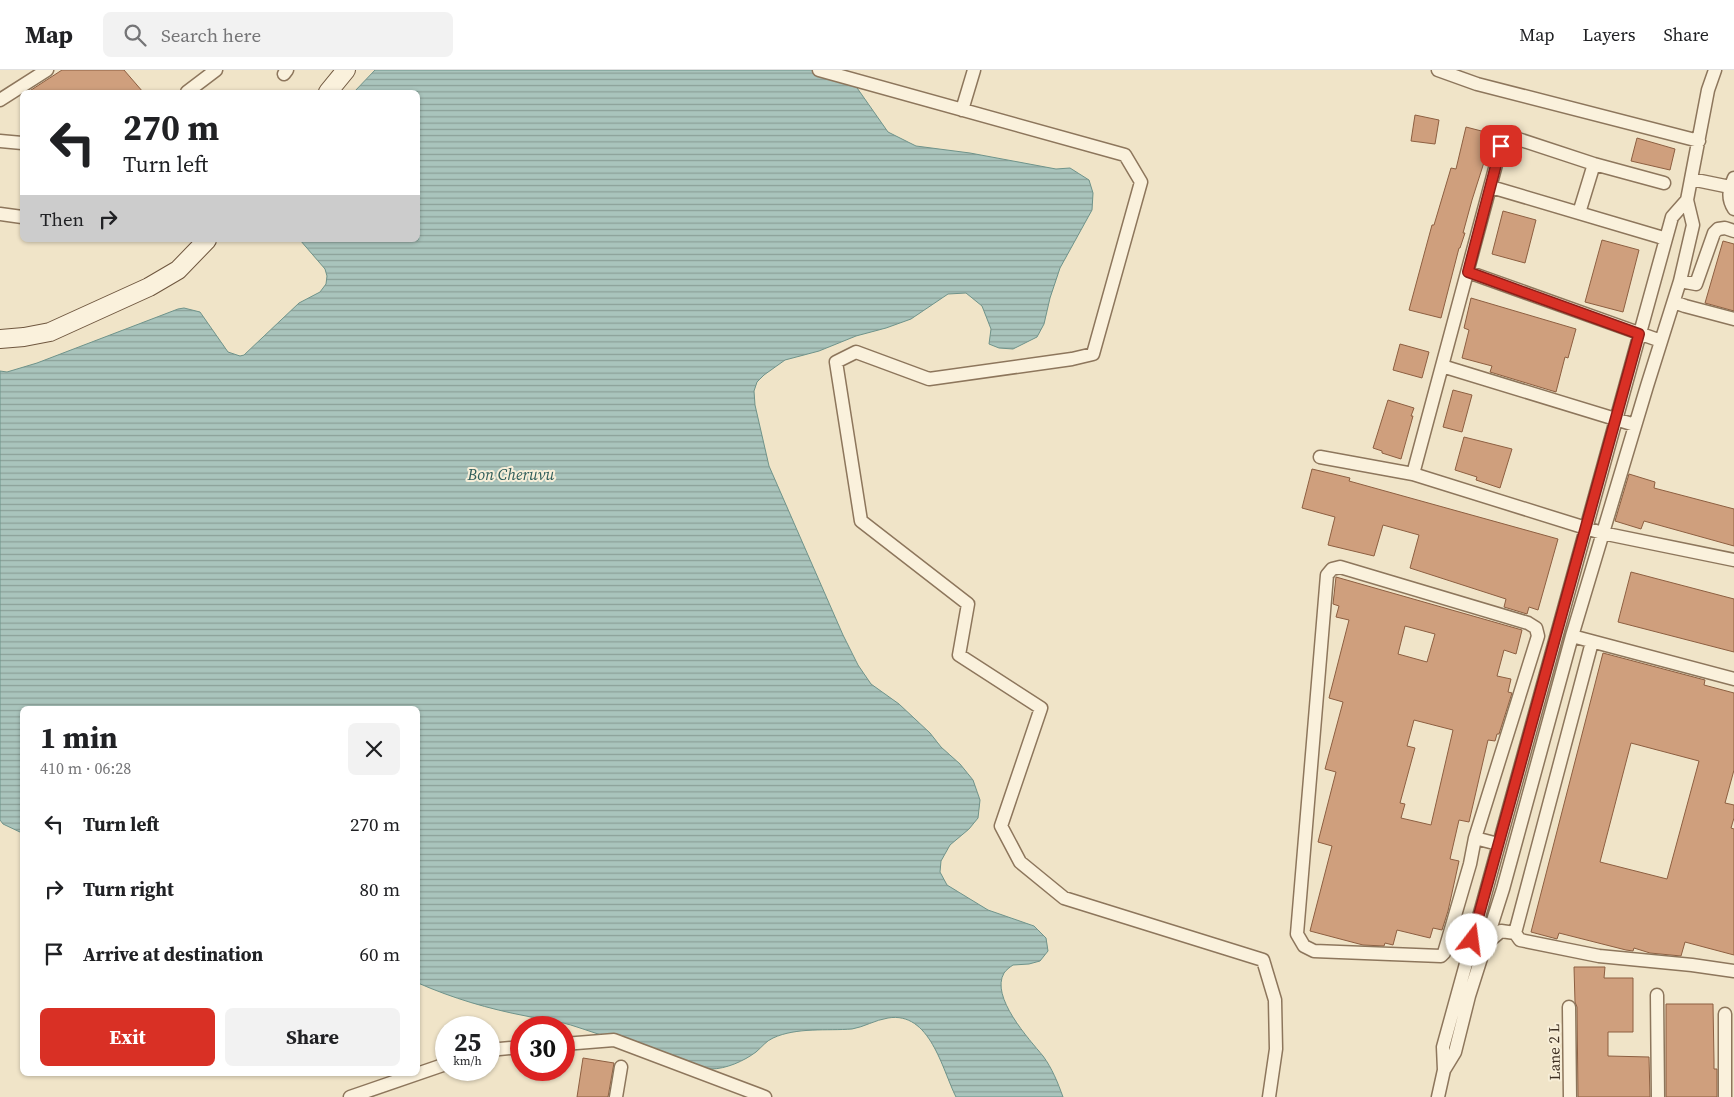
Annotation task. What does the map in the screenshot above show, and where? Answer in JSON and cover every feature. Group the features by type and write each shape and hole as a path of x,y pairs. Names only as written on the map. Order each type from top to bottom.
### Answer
{"street":[{"path":"0,100 47,70"},
{"path":"190,90 216,70"},
{"path":"330,90 346,70"},
{"path":"819,70 1125,155 1141,182 1093,354 1072,359 929,379 856,352 836,362 861,521 968,604 959,655 1041,708 1001,826 1020,862 1064,898 1262,960 1275,1000 1276,1049 1270,1097"},
{"path":"962,110 974,70"},
{"path":"1438,70 1477,84 1699,141"},
{"path":"1438,1097 1444,1070 1443,1047 1463,994 1487,943 1572,636 1680,281 1693,225 1688,200 1691,179 1708,90 1715,70"},
{"path":"1413,474 1501,146 1506,140 1515,138 1594,164 1664,183"},
{"path":"0,141 20,143"},
{"path":"1579,213 1594,164"},
{"path":"1691,179 1732,183 1728,200 1734,209"},
{"path":"1491,187 1665,240"},
{"path":"1463,994 1492,868 1665,240 1672,217 1688,200"},
{"path":"0,214 20,217"},
{"path":"1680,281 1696,284 1714,233 1718,229 1725,228 1734,231"},
{"path":"0,339 50,332 149,287 178,270 201,242"},
{"path":"1468,272 1661,341"},
{"path":"1674,302 1734,319"},
{"path":"1442,366 1635,425"},
{"path":"1320,457 1413,474 1602,534 1734,560"},
{"path":"1340,567 1528,623 1536,628 1538,636 1476,838 1470,864 1442,956 1314,951 1304,946 1297,934 1326,584 1327,574 1332,569 1340,567"},
{"path":"1572,636 1734,679"},
{"path":"1592,642 1519,912 1515,933 1520,940 1599,956 1734,971"},
{"path":"1476,838 1510,860"},
{"path":"1470,864 1492,868"},
{"path":"1503,889 1506,909 1519,912"},
{"path":"1487,943 1501,931 1515,933"},
{"path":"1657,995 1658,1097"},
{"name":"Lane 2 L","path":"1569,1007 1570,1097"},
{"path":"1725,1014 1725,1097"},
{"path":"575,1043 614,1040 765,1097"},
{"path":"616,1097 621,1067"},
{"path":"420,1073 435,1068"},
{"path":"350,1097 411,1076"}],"water":[{"name":"Bon Cheruvu","path":"375,70 837,70 855,85 888,132 916,146 970,153 1056,169 1070,168 1089,180 1093,193 1092,210 1060,268 1044,324 1037,337 1013,349 999,348 989,344 991,329 982,306 966,293 948,294 911,319 856,336 819,351 785,360 757,382 754,391 755,405 769,466 858,665 871,684 899,704 930,733 973,780 980,800 978,818 969,829 950,845 941,861 940,872 947,885 988,910 1034,926 1046,938 1048,951 1040,961 1013,965 1004,973 1001,983 1002,994 1013,1017 1049,1065 1063,1097 956,1097 932,1044 914,1023 902,1018 883,1019 852,1029 792,1032 771,1039 756,1052 729,1066 707,1069 575,1026 575,1016 527,1016 512,1013 444,994 420,984 420,706 20,706 20,832 3,824 0,820 0,371 7,372 37,363 184,308 200,312 228,352 240,356 244,355 299,303 320,292 326,284 327,276 325,269 302,242 420,242 420,90 356,90"}],"building":[{"path":"62,70 124,70 141,90 31,90"},
{"path":"1415,115 1439,120 1435,144 1411,141"},
{"path":"1466,127 1493,134 1472,200 1463,233 1465,233 1459,248 1441,318 1409,310 1432,225 1434,225 1451,168 1456,169"},
{"path":"1637,138 1675,149 1670,170 1631,161"},
{"path":"1503,211 1536,220 1525,263 1492,254"},
{"path":"1602,240 1639,250 1623,312 1585,302"},
{"path":"1723,241 1734,244 1734,311 1705,303"},
{"path":"1471,298 1576,329 1568,358 1565,357 1556,392 1490,372 1492,366 1462,358 1469,330 1464,328"},
{"path":"1400,344 1429,352 1422,378 1393,370"},
{"path":"1453,390 1472,395 1462,432 1443,427"},
{"path":"1388,400 1414,408 1401,459 1373,448"},
{"path":"1464,437 1512,449 1500,488 1476,480 1477,477 1455,470"},
{"path":"1312,469 1350,478 1349,481 1558,539 1538,610 1529,607 1527,614 1504,607 1506,599 1410,568 1419,535 1383,525 1374,556 1328,545 1335,517 1302,508"},
{"path":"1629,474 1655,482 1654,488 1734,509 1734,546 1644,521 1641,529 1615,521"},
{"path":"1631,572 1734,599 1734,652 1618,622"},
{"path":"1336,577 1522,630 1516,654 1504,650 1497,676 1511,679 1508,692 1512,693 1499,734 1497,734 1495,741 1488,740 1469,822 1459,820 1450,859 1459,861 1448,911 1442,930 1433,928 1430,938 1397,930 1393,945 1385,943 1384,946 1363,945 1310,931 1332,846 1318,842 1336,772 1325,769 1343,702 1329,698 1349,620 1336,617 1339,606 1333,604","holes":["1405,626 1435,634 1427,662 1398,654","1414,720 1453,730 1431,825 1401,818 1405,804 1400,803 1415,748 1407,746"]},
{"path":"1603,653 1705,680 1704,685 1734,693 1734,770 1725,803 1734,805 1734,818 1731,828 1734,829 1734,955 1685,942 1681,956 1650,953 1634,948 1633,951 1626,950 1559,933 1557,939 1531,932","holes":["1631,743 1699,761 1667,879 1600,862"]},
{"path":"1574,967 1605,967 1604,978 1633,978 1633,1032 1608,1032 1608,1056 1649,1057 1650,1097 1578,1097 1577,1007 1575,1002"},
{"path":"1666,1004 1713,1004 1714,1069 1717,1069 1717,1097 1666,1097"},
{"path":"583,1058 614,1063 608,1097 577,1097"}],"route":[{"path":"1472,940 1639,334 1468,272 1501,146"}]}
